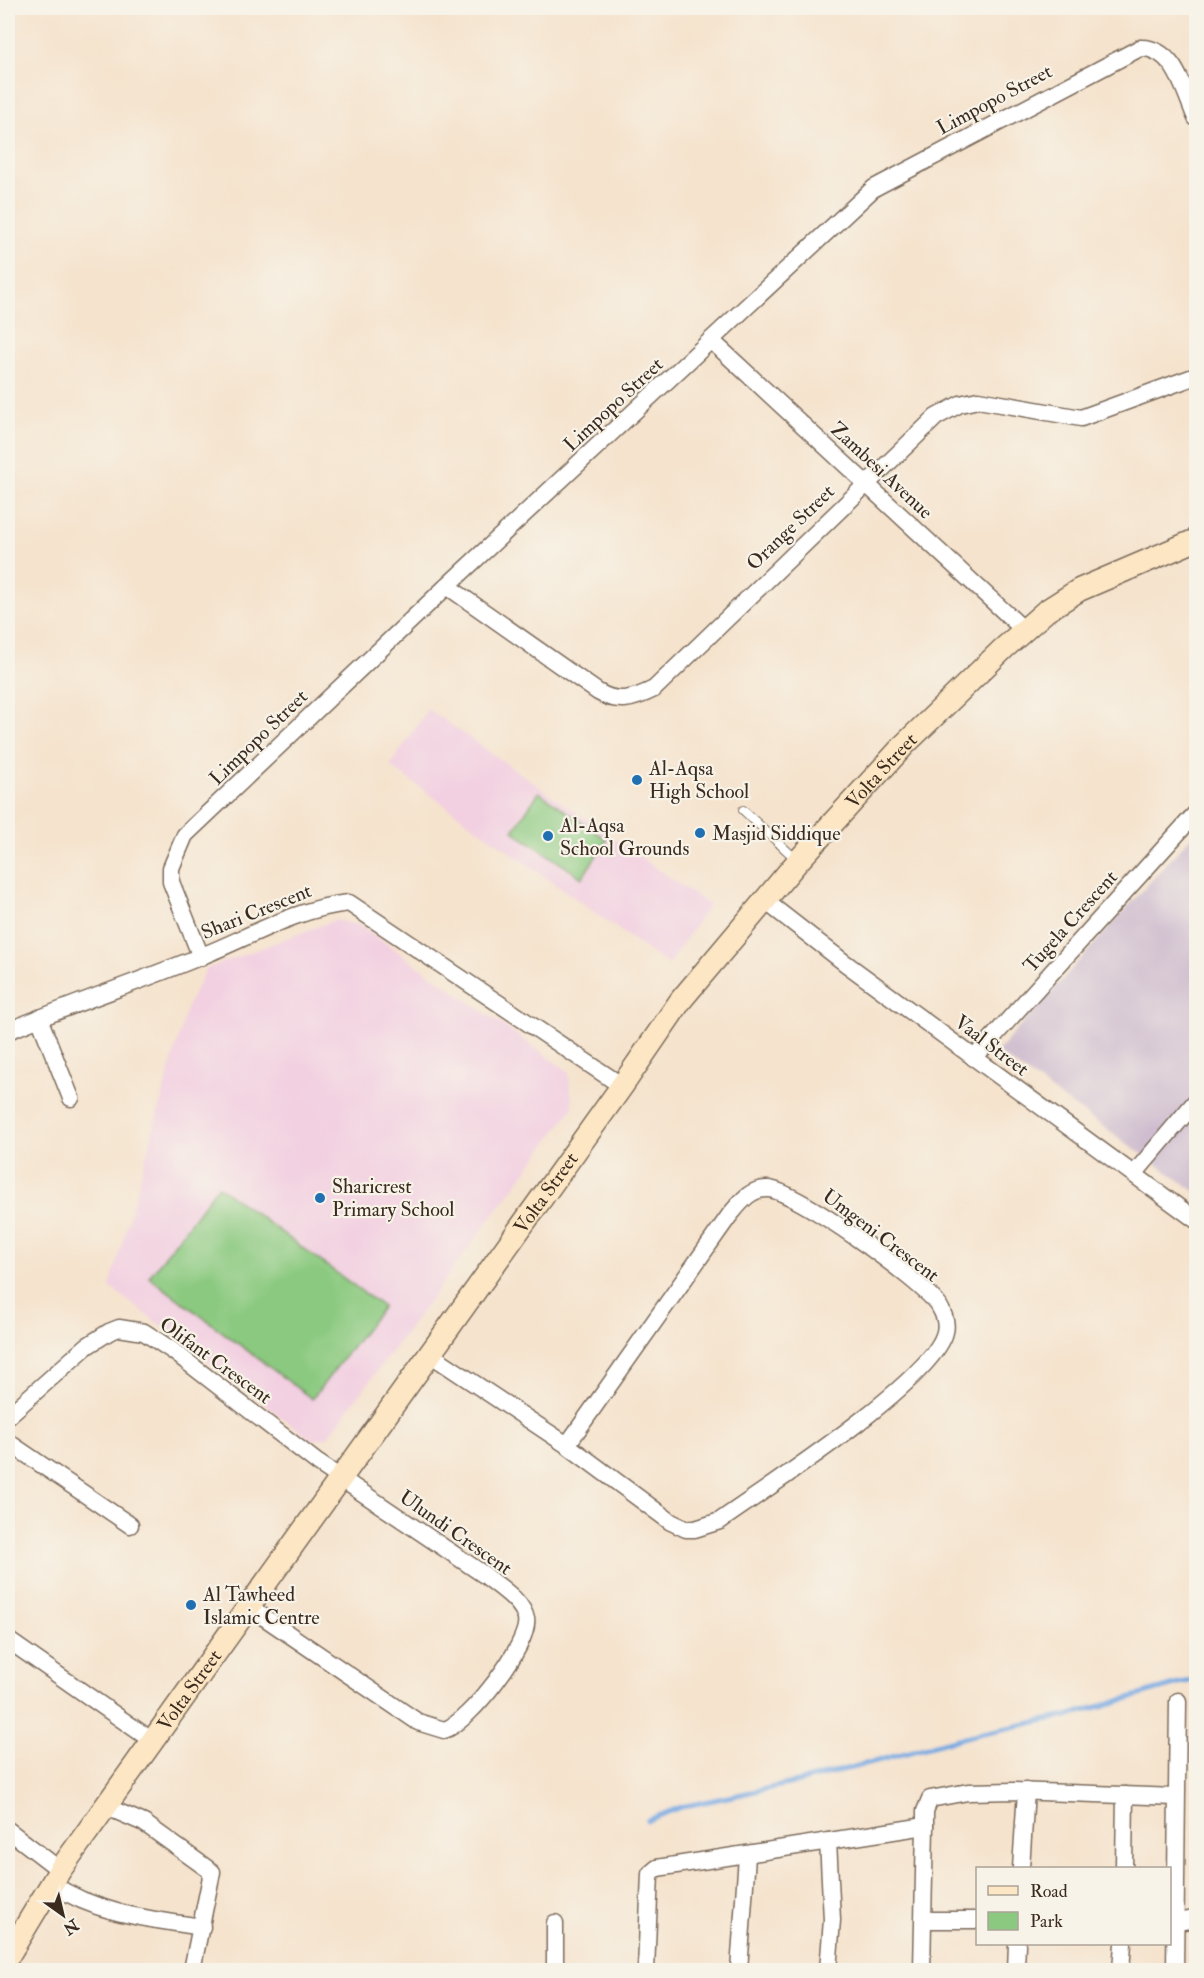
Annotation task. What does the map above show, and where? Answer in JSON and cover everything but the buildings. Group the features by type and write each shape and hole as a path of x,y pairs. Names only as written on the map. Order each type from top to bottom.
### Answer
{"street":[{"name":"Limpopo Street","path":"201,957 171,882 171,868 185,835 447,586 874,188 1133,50 1154,48 1166,56 1197,118"},
{"name":"Zambesi Avenue","path":"712,341 1024,630"},
{"name":"Orange Street","path":"447,586 598,692 610,699 631,699 654,689 936,417 960,404 978,400 996,401 1050,414 1081,418 1197,376"},
{"name":"Volta Street","path":"8,1956 56,1877 622,1086 681,1000 764,900 904,745 1046,611 1079,590 1197,540"},
{"name":"Tugela Crescent","path":"975,1058 1197,813"},
{"name":"Vaal Street","path":"764,900 1197,1220"},
{"name":"Shari Crescent","path":"8,1030 201,957 309,911 329,905 349,903 392,929 622,1086"},
{"path":"39,1018 71,1098"},
{"path":"1134,1174 1197,1101"},
{"name":"Umgeni Crescent","path":"430,1354 567,1445 671,1522 686,1529 711,1525 888,1398 935,1352 945,1334 946,1322 939,1306 916,1284 834,1222 783,1192 757,1190 748,1194 729,1216 567,1445"},
{"name":"Olifant Crescent","path":"8,1416 87,1346 109,1332 119,1328 144,1332 173,1351 341,1478"},
{"path":"8,1442 130,1525"},
{"name":"Ulundi Crescent","path":"249,1607 418,1722 432,1728 449,1729 462,1720 493,1683 523,1641 527,1627 525,1612 509,1595 486,1576 341,1478"},
{"path":"8,1640 154,1742"},
{"path":"1175,1971 1173,1923 1178,1701"},
{"path":"922,1971 926,1804 937,1797 968,1792 1026,1791 1176,1797"},
{"path":"1021,1867 1026,1791"},
{"path":"1124,1867 1125,1795"},
{"path":"107,1807 144,1823 212,1872 192,1971"},
{"path":"646,1971 650,1874 657,1868 747,1856 925,1826"},
{"path":"8,1830 56,1877 88,1904 118,1913 202,1927"},
{"path":"828,1841 832,1920 828,1971"},
{"path":"739,1971 747,1856"},
{"path":"1173,1923 1197,1919"},
{"path":"925,1920 976,1920"},
{"path":"555,1923 555,1971"},
{"path":"1016,1971 1017,1945"},
{"path":"1121,1971 1123,1945"}],"lane":[{"path":"743,810 798,861"}],"shaded area":[{"name":"Al-Aqsa School Grounds","path":"428,709 709,905 668,965 390,766"},
{"path":"1196,831 1196,1192 997,1052"},
{"name":"Sharicrest Primary School","path":"335,920 360,925 568,1071 573,1108 328,1437 312,1440 110,1287 187,1007 206,969"}],"green space":[{"path":"539,792 607,840 582,878 513,831"},
{"path":"218,1186 383,1307 312,1399 149,1277"}],"waterway":[{"path":"648,1820 681,1807 798,1782 973,1735 1066,1716 1196,1679"}],"place":[{"name":"Al-Aqsa High School","path":"637,780"},
{"name":"Masjid Siddique","path":"700,833"},
{"name":"Al-Aqsa School Grounds","path":"548,836"},
{"name":"Sharicrest Primary School","path":"320,1198"},
{"name":"Al Tawheed Islamic Centre","path":"191,1605"}]}
